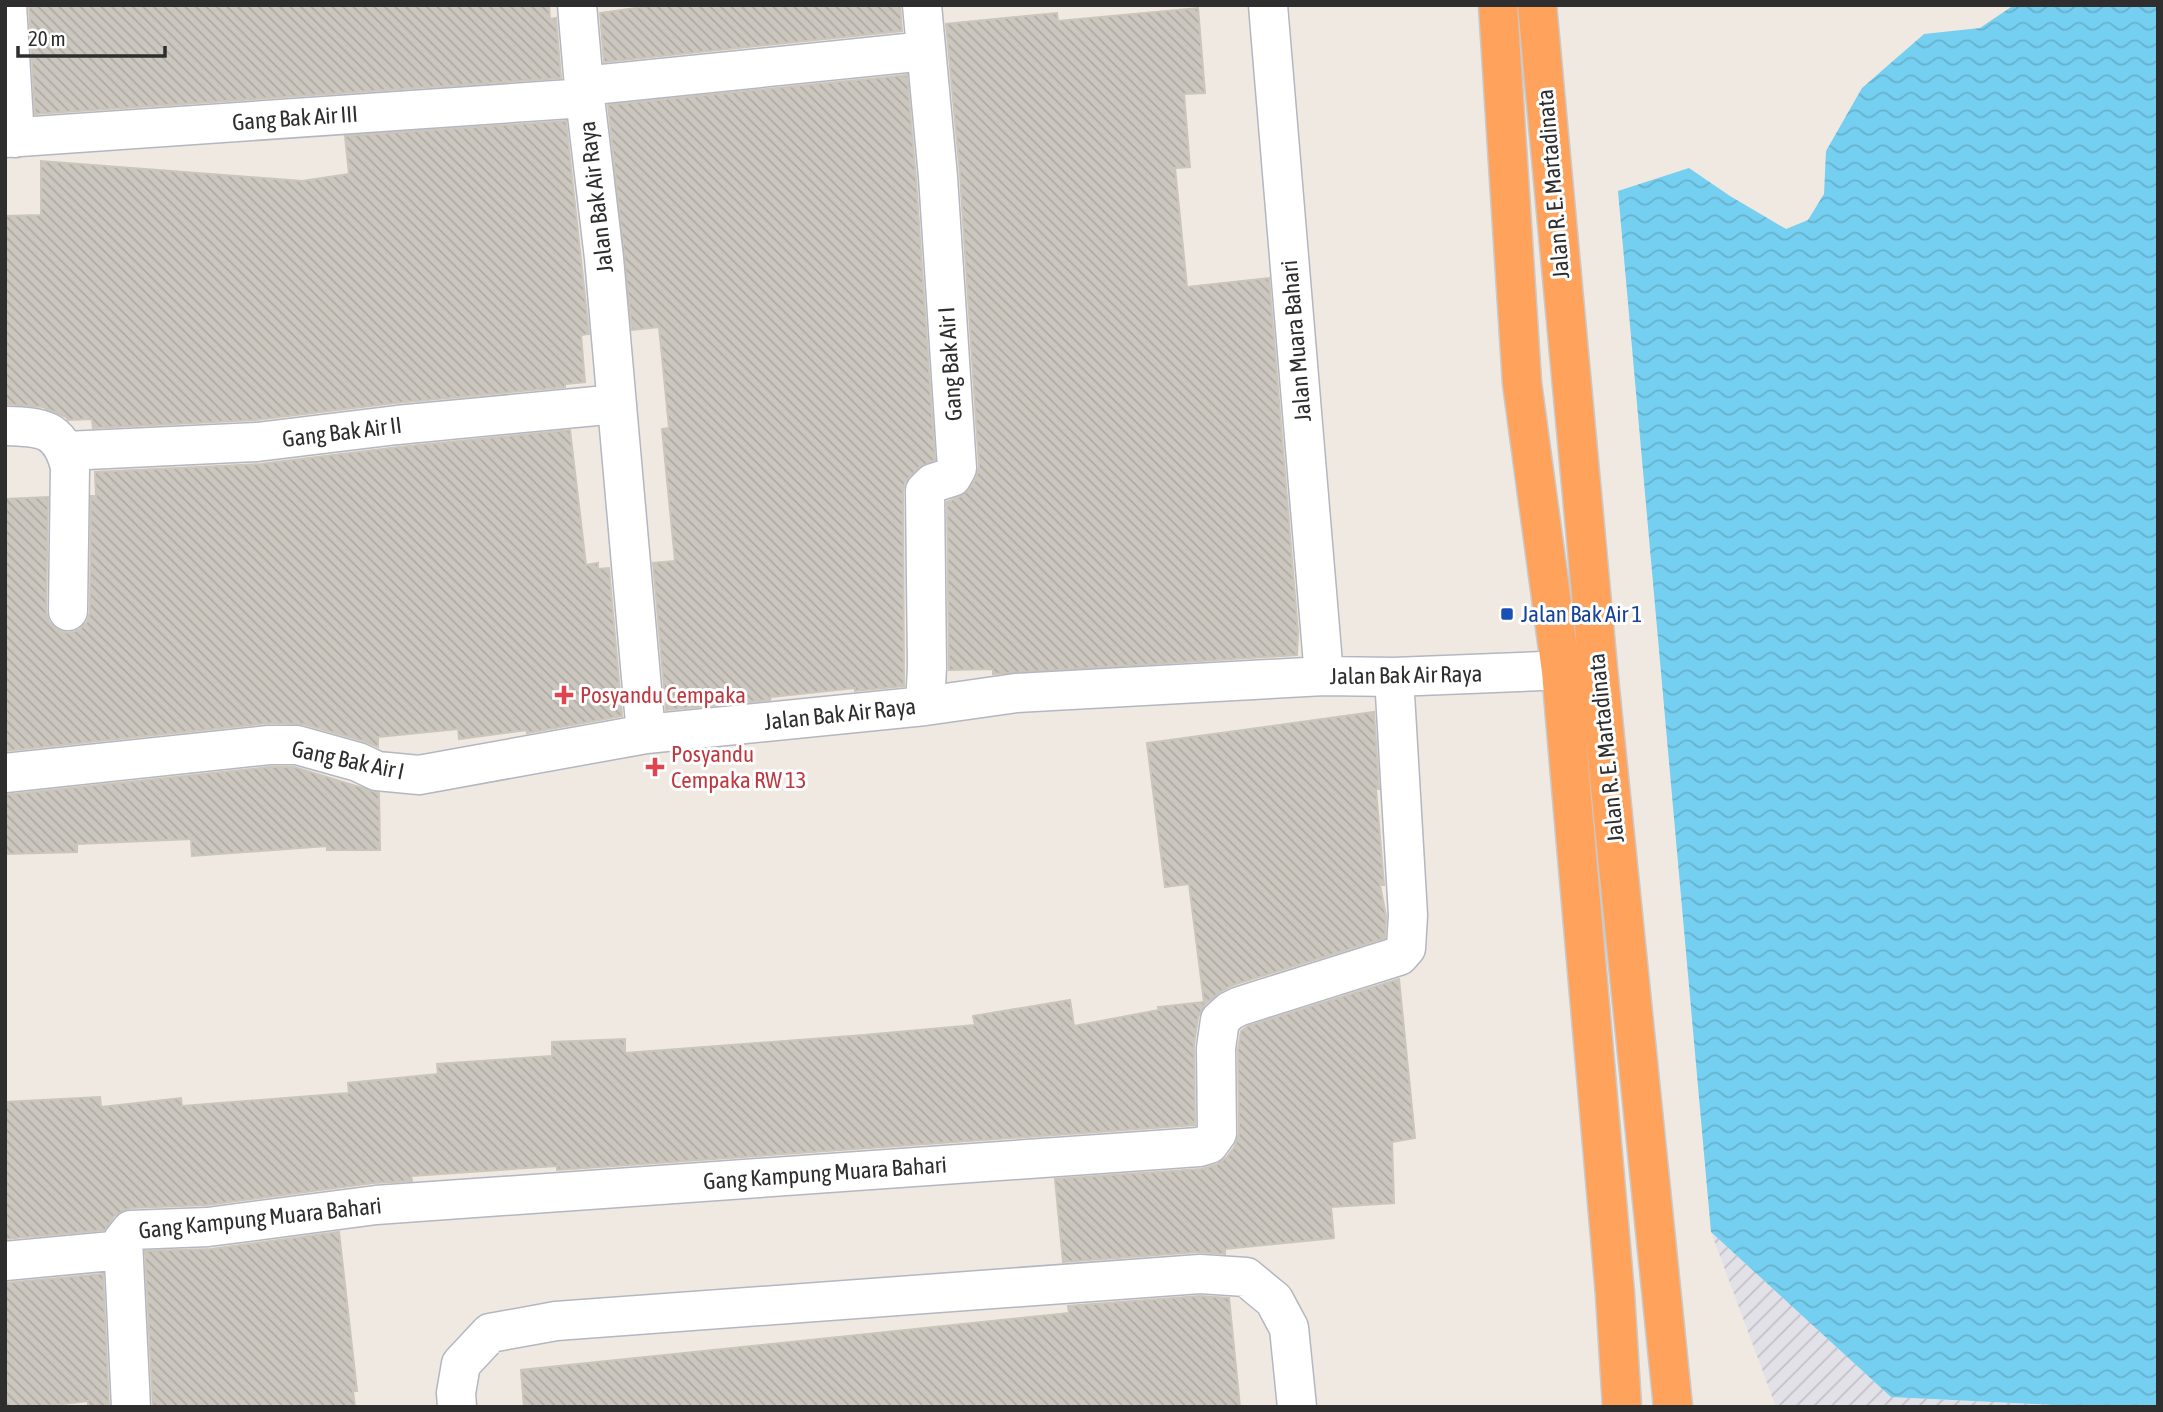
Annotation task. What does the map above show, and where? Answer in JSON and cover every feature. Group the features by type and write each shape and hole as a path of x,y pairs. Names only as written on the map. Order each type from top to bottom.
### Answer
{"highway":[{"name":"Jalan R. E. Martadinata","path":"1498,5 1522,383 1580,670 1673,1407"},
{"name":"Jalan R. E. Martadinata","path":"1537,5 1580,670 1622,1407"}],"street":[{"path":"7,5 10,138"},
{"name":"Jalan Bak Air Raya","path":"577,5 584,92 604,258 646,734 925,706 1016,693 1324,676 1394,677 1580,670"},
{"name":"Gang Bak Air I","path":"922,5 938,177 957,468 952,477 933,483 925,491 925,706"},
{"name":"Jalan Muara Bahari","path":"1268,5 1324,676"},
{"name":"Gang Bak Air III","path":"10,138 584,92 926,51"},
{"name":"Gang Bak Air II","path":"66,451 257,442 397,425 617,404"},
{"path":"5,426 38,427 49,432 66,451 69,467 68,611"},
{"name":"Gang Kampung Muara Bahari","path":"131,1407 123,1240 131,1230 208,1227 376,1205 1199,1147 1209,1144 1217,1133 1216,1048 1220,1020 1240,1006 1399,956 1407,943 1408,915 1394,677"},
{"name":"Gang Bak Air I","path":"5,773 270,745 297,745 358,762 377,771 419,775 646,734"},
{"name":"Gang Kampung Muara Bahari","path":"5,1261 123,1250"},
{"path":"457,1407 456,1393 461,1364 490,1333 555,1321 1200,1275 1246,1277 1274,1300 1289,1328 1297,1407"}],"shaded area":[{"path":"1711,1232 1891,1397 2058,1407 1776,1407"}],"water":[{"path":"2014,5 2158,5 2158,1407 2058,1407 1891,1397 1711,1232 1618,191 1689,168 1786,229 1808,220 1824,194 1826,151 1862,88 1924,34 1980,28"}],"building":[{"path":"29,5 549,5 550,19 556,18 561,78 35,114"},
{"path":"656,5 900,5 902,31 604,62 600,13"},
{"path":"1198,8 1205,93 1184,94 1190,167 1175,168 1187,287 1269,278 1298,633 1297,655 993,674 993,669 949,670 947,502 970,488 979,467 960,175 946,24 1057,13 1058,21"},
{"path":"907,75 935,460 918,468 905,482 903,491 904,686 855,691 855,688 666,710 653,563 675,561 662,429 669,428 659,327 632,330 608,105"},
{"path":"566,121 589,334 581,335 585,382 565,384 565,387 255,420 93,428 92,419 68,420 43,407 5,404 5,216 41,215 41,161 302,181 349,174 345,136"},
{"path":"570,430 586,565 598,563 598,569 609,568 622,716 527,733 527,730 459,739 458,729 378,737 378,747 303,724 269,723 5,751 5,499 48,497 46,611 49,622 56,629 68,633 79,630 87,622 90,612 91,496 96,496 95,472 260,464"},
{"path":"1374,712 1379,789 1376,789 1384,885 1380,885 1386,916 1385,938 1233,985 1205,1004 1198,1017 1194,1045 1195,1125 557,1170 557,1166 411,1176 412,1181 373,1183 206,1205 130,1208 114,1216 105,1230 5,1239 5,1102 100,1097 101,1107 181,1098 182,1106 349,1093 348,1083 438,1074 437,1064 552,1056 552,1042 625,1039 625,1053 864,1035 975,1025 973,1016 1070,1000 1074,1026 1159,1010 1158,1007 1204,1002 1189,884 1165,887 1147,743"},
{"path":"270,767 294,767 379,793 380,850 327,850 327,846 192,856 191,839 77,844 77,852 5,854 5,795"},
{"path":"1399,979 1415,1138 1392,1142 1394,1203 1331,1207 1334,1238 1225,1249 1225,1254 1198,1252 1063,1262 1055,1179 1201,1169 1216,1165 1227,1157 1239,1134 1238,1049 1241,1031 1248,1026"},
{"path":"339,1232 357,1391 353,1391 355,1407 153,1407 145,1251 211,1249"},
{"path":"103,1274 109,1407 88,1407 88,1401 38,1407 5,1407 5,1283"},
{"path":"1200,1296 1229,1298 1240,1407 524,1407 521,1370 1069,1313 1068,1306"}],"place":[{"name":"Jalan Bak Air 1","path":"1507,614"},
{"name":"Posyandu Cempaka","path":"564,695"},
{"name":"Posyandu Cempaka RW 13","path":"655,767"}]}
